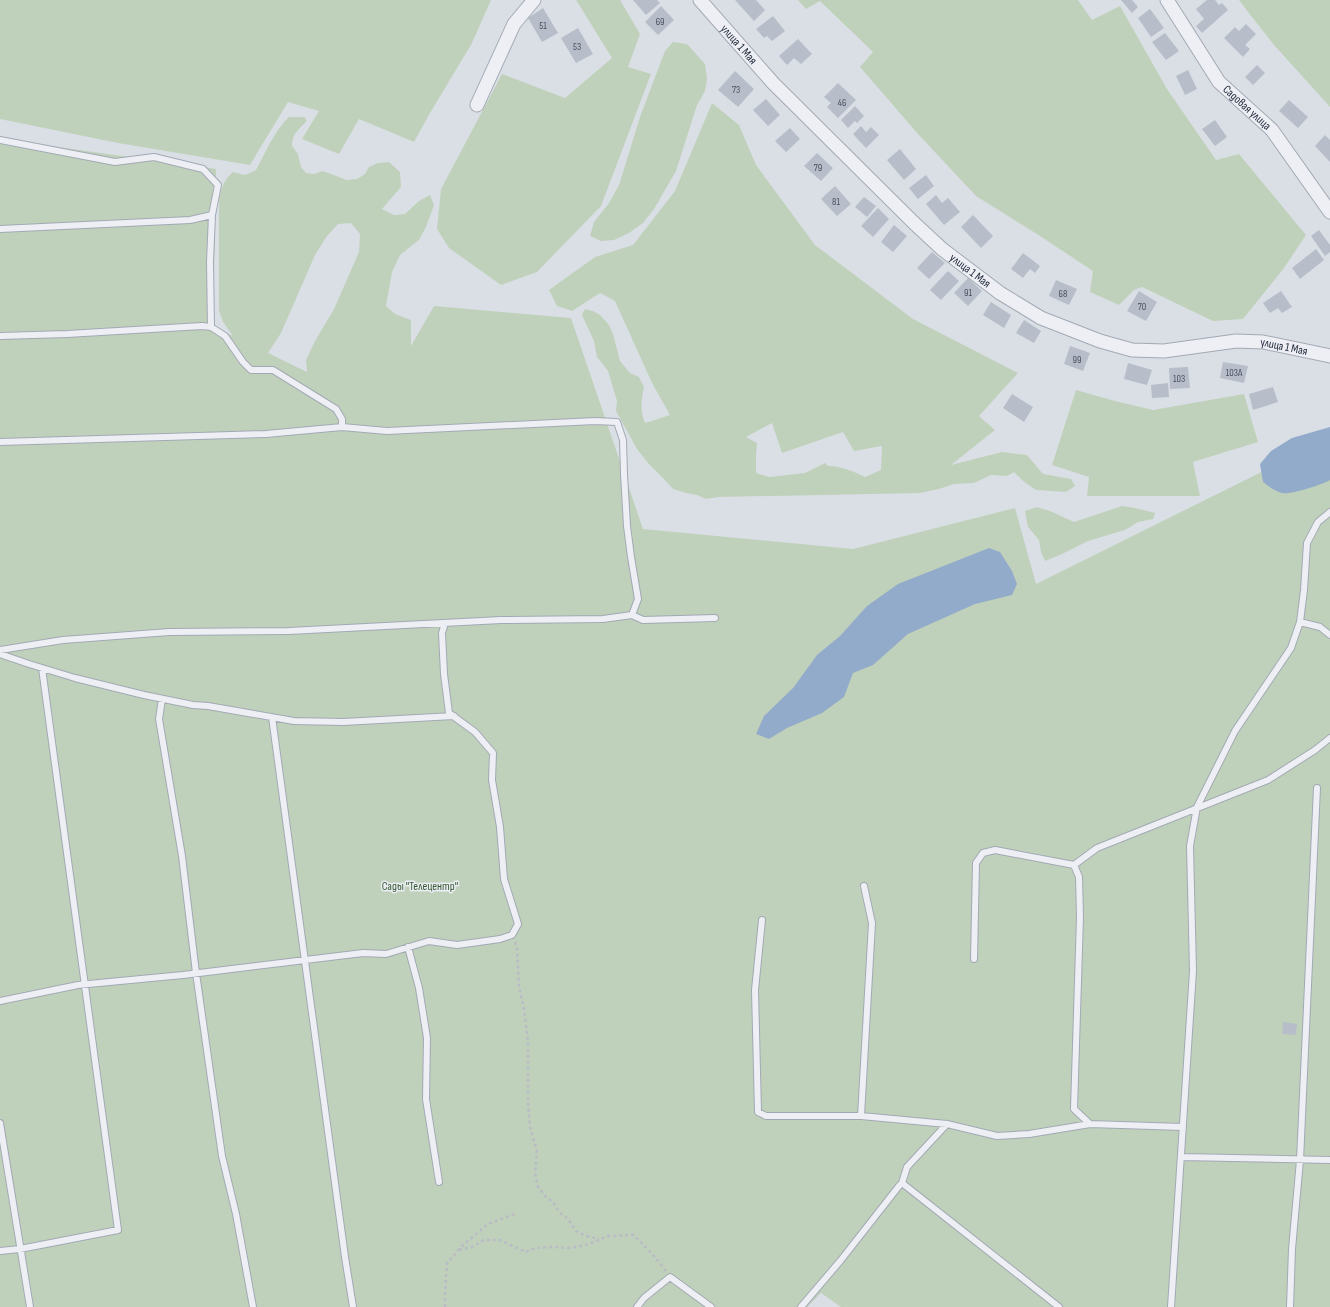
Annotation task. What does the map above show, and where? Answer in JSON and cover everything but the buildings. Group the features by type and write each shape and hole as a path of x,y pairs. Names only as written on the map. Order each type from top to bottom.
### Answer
{"street":[{"path":"477,105 514,24 534,0"},
{"name":"улица 1 Мая","path":"700,0 773,83 914,223 942,249 1000,294 1041,318 1100,342 1132,350 1164,351 1236,341 1263,342 1330,356"},
{"name":"Садовая улица","path":"1167,0 1219,82 1272,130 1330,212"}],"lane":[{"path":"0,140 115,162 154,157 203,169 218,185 212,215 210,262 211,327"},
{"path":"0,229 190,220 212,215"},
{"path":"0,336 67,334 202,326 211,327 225,336 243,362 251,370 273,370 336,408 342,419 342,427"},
{"path":"0,442 266,434 342,427 387,431 595,421 617,422 623,440 627,526 638,599 632,615"},
{"path":"1171,1307 1193,971 1190,846 1197,807 1235,731 1291,648 1300,622 1307,543 1318,522 1330,512"},
{"path":"0,650 63,640 169,632 288,631 445,622 603,619 632,615 643,620 715,618"},
{"path":"0,1001 86,984 196,973 363,953 386,954 430,941 457,945 512,936 518,924 504,879 500,827 492,780 493,753 475,732 449,713 444,674 442,632 445,622"},
{"path":"1300,622 1320,627 1330,635"},
{"path":"0,654 75,678 162,699 294,721 343,722 454,716"},
{"path":"0,1251 20,1249 118,1230 86,984 42,668"},
{"path":"162,699 160,719 182,856 196,973 222,1156 236,1214 253,1307"},
{"path":"272,717 345,1258 353,1307"},
{"path":"974,959 976,863 983,853 995,850 1074,865 1097,848 1268,780 1315,750 1330,738"},
{"path":"1290,1307 1292,1249 1300,1160 1317,788"},
{"path":"1074,865 1079,877 1080,917 1074,1109 1090,1124"},
{"path":"861,1116 872,923 864,886"},
{"path":"762,920 755,990 758,1112 766,1116 861,1116 947,1124 997,1136 1029,1134 1090,1124 1183,1127"},
{"path":"408,948 419,988 427,1038 426,1099 439,1182"},
{"path":"0,1123 30,1307"},
{"path":"801,1307 841,1260 902,1183 907,1168 947,1124"},
{"path":"1181,1157 1330,1160"},
{"path":"902,1183 1059,1307"},
{"path":"637,1307 644,1298 670,1276 711,1307"}],"path":[{"path":"512,936 517,947 519,987 524,1009 528,1042 528,1108 530,1127 537,1151 535,1174 538,1187 546,1197 553,1202 559,1212 568,1219 576,1231 586,1236 598,1239"},
{"path":"445,1307 444,1293 447,1263 488,1224 517,1213"},
{"path":"459,1250 472,1247 484,1240 500,1240 526,1252 535,1248 571,1248 589,1244 608,1236 634,1235 670,1276"}],"green space":[{"path":"0,0 491,0 472,43 414,142 359,119 339,154 302,139 319,111 288,102 250,165 118,143 0,119"},
{"path":"576,0 620,0 640,34 628,67 651,74 601,206 537,272 501,285 449,248 437,229 441,189 502,74 565,98 612,58"},
{"path":"798,0 1078,0 1092,20 1120,6 1167,89 1216,160 1239,154 1306,235 1284,268 1243,319 1213,321 1142,287 1134,290 1119,305 1090,292 1093,271 976,196 918,134 860,67 873,52 820,1 806,9"},
{"path":"1239,0 1330,0 1330,107 1274,45"},
{"path":"673,42 687,44 705,64 707,79 705,91 697,105 676,171 654,209 643,223 629,233 614,240 601,241 590,236 594,222 609,203 619,185 641,114 665,51"},
{"path":"712,103 739,125 756,165 815,245 913,319 1018,373 979,416 995,430 951,465 1002,452 1027,455 1043,474 1071,479 1075,486 1066,492 1036,490 1023,481 1014,472 1007,476 991,475 974,483 954,484 920,493 718,497 706,499 697,495 673,489 637,449 616,411 617,401 608,371 597,357 594,341 582,315 585,309 593,311 600,315 609,325 620,361 630,373 639,377 644,387 642,396 642,414 645,423 670,415 652,383 615,301 600,293 572,311 557,306 549,290 595,257 633,245 675,191","holes":["772,423 782,453 843,432 854,451 882,446 881,470 865,477 847,469 828,466 825,463 805,473 769,477 756,473 757,443 746,437"]},
{"name":"Сады \"Телецентр\"","path":"289,117 306,118 306,122 294,135 292,146 298,154 301,167 306,173 314,174 323,171 347,180 357,179 365,174 369,167 378,163 389,162 400,172 401,187 382,209 394,215 405,214 419,201 430,195 434,205 426,227 419,240 400,255 392,272 386,306 395,314 411,320 411,346 434,306 571,318 643,529 853,549 1015,508 1036,584 1330,438 1330,1307 841,1307 821,1293 807,1307 0,1307 0,139 216,169 213,326 233,336 223,322 219,311 220,195 225,181 233,172 245,175 256,170 275,135","holes":["351,223 360,234 359,252 334,309 315,341 306,360 307,372 268,353 281,333 315,255 327,236 338,224"]},
{"path":"1076,390 1153,410 1244,394 1258,442 1193,462 1200,496 1087,496 1089,477 1052,465"},
{"path":"1122,506 1155,513 1153,519 1138,522 1125,530 1088,541 1045,561 1041,552 1039,540 1028,527 1025,511 1037,507 1074,522"}],"water":[{"path":"1330,427 1330,480 1292,493 1282,493 1276,491 1263,482 1260,464 1271,451 1292,438"},
{"path":"989,548 1000,552 1012,571 1017,584 1012,595 975,604 908,634 873,665 853,673 844,697 822,713 787,728 769,739 756,734 764,716 793,688 817,655 840,636 867,606 898,584"}]}
